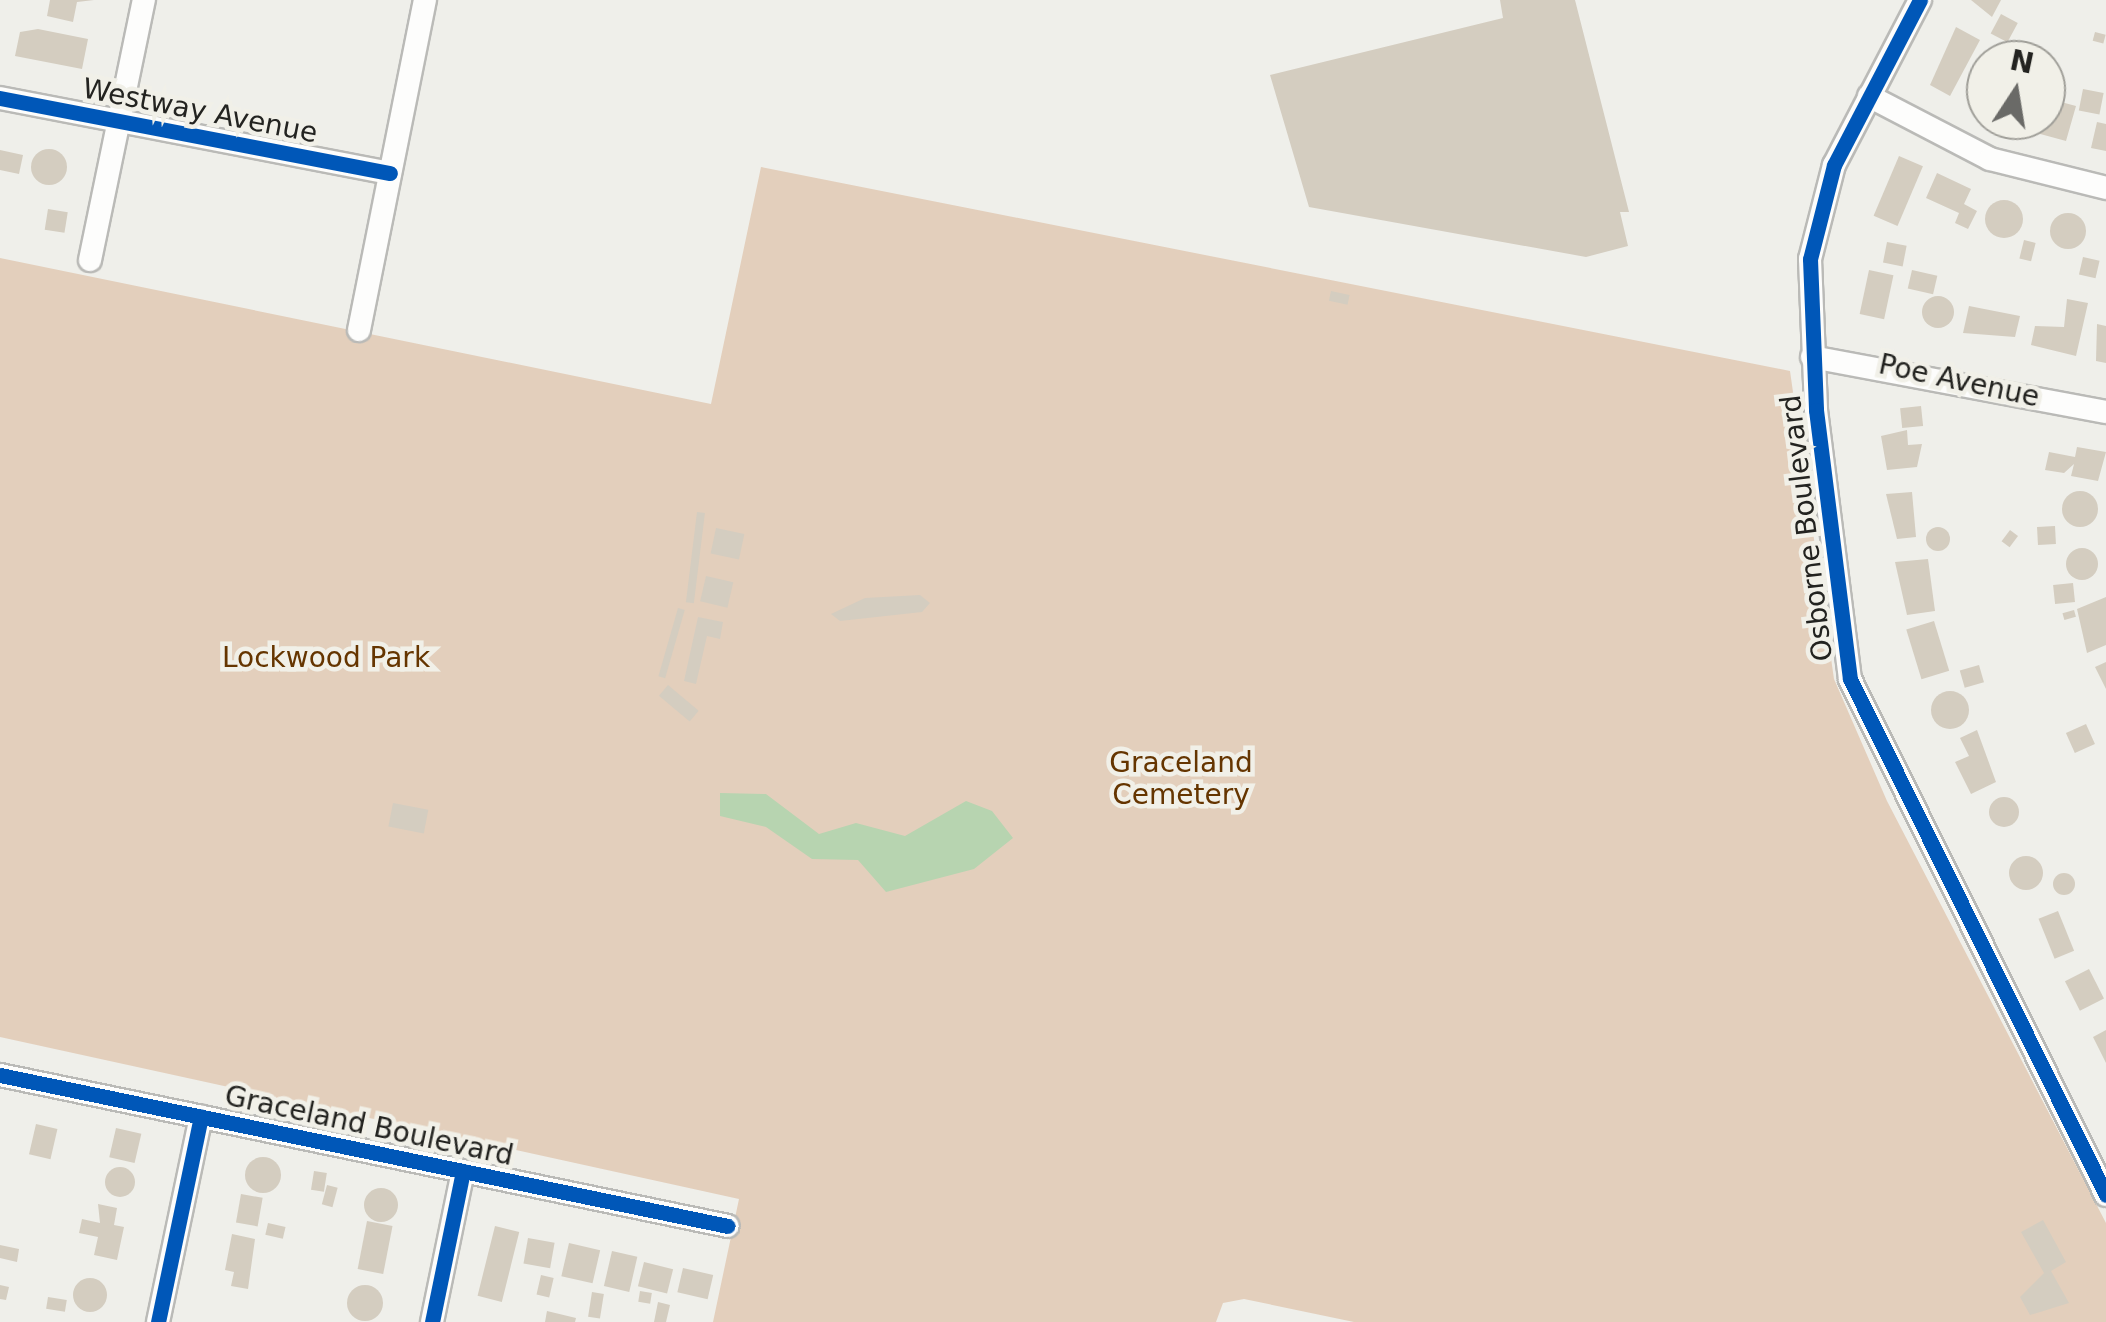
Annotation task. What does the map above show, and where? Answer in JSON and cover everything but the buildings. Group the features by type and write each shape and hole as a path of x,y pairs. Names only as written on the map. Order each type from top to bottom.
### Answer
{"street":[{"path":"90,260 144,0"},
{"path":"360,330 424,0"},
{"name":"Osborne Boulevard","path":"1920,0 1868,96 1816,218 1812,357 1850,679 2106,1194"},
{"path":"1868,96 1990,159 2106,188"},
{"name":"Westway Avenue","path":"0,98 390,173"},
{"name":"Poe Avenue","path":"1812,357 2106,412"},
{"name":"Graceland Boulevard","path":"0,1075 728,1226"},
{"path":"158,1322 200,1116"},
{"path":"432,1322 463,1171"}],"green space":[{"name":"Graceland Cemetery","path":"761,167 1790,371 1834,679 1887,801 2106,1223 2106,1322 1354,1322 1244,1299 1223,1303 1216,1322 713,1322 739,1199 0,1037 0,258 711,404"}],"shaded area":[{"path":"720,793 766,794 819,834 856,823 905,836 966,801 992,811 1013,838 974,869 886,892 858,860 812,859 766,827 720,816"}],"cycle path":[{"path":"1920,0 1834,165 1810,259 1816,410 1850,679 2106,1195"},
{"path":"0,98 390,173"},
{"path":"0,1075 728,1226"},
{"path":"158,1322 201,1116"},
{"path":"432,1322 463,1171"}],"park label":[{"name":"Lockwood Park","path":"326,658"}]}
